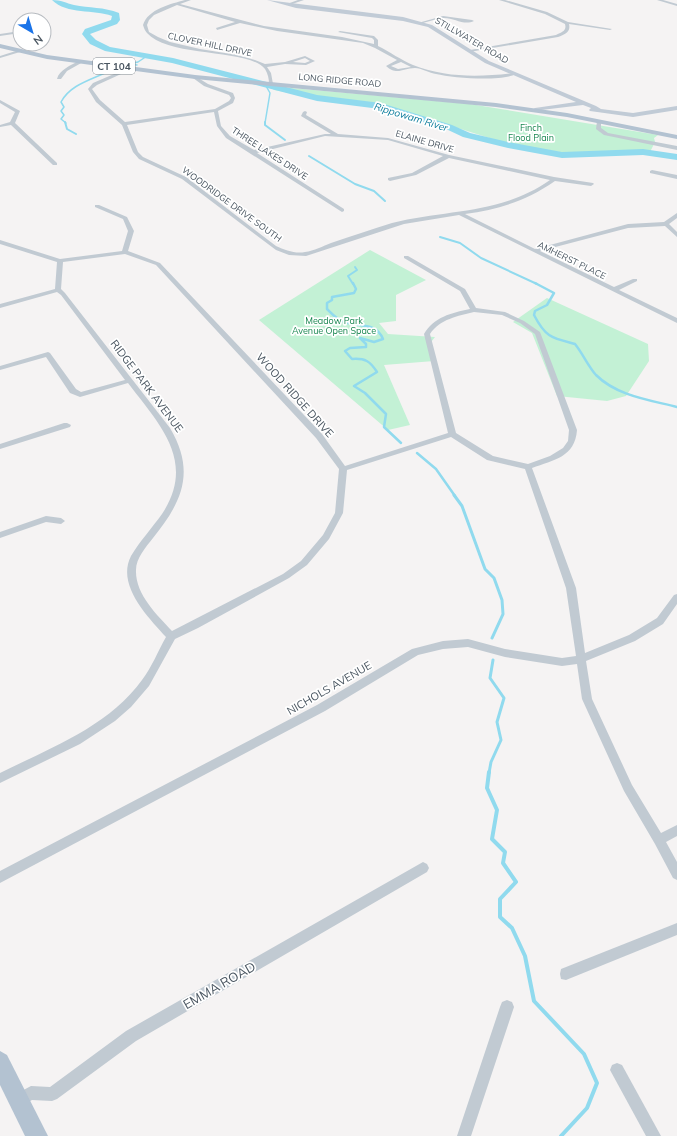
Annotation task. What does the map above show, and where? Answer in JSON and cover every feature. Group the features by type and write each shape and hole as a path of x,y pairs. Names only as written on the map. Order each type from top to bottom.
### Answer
{"main road":[{"name":"STILLWATER ROAD","path":"270,0 391,17 420,23 435,29 488,62 584,103 600,112"},
{"name":"LONG RIDGE ROAD","path":"0,46 12,49"},
{"name":"LONG RIDGE ROAD","path":"25,52 81,62 195,77 488,104 535,110 677,137"},
{"name":"STILLWATER ROAD","path":"545,87 569,104 600,112"},
{"name":"STILLWATER ROAD","path":"535,110 584,103"},
{"path":"567,115 566,107 569,104"},
{"path":"599,121 600,112 638,115 677,108"},
{"path":"0,1062 37,1136"}],"street":[{"name":"CLOVER HILL DRIVE","path":"189,0 159,10 150,16 145,22 145,28 152,36 176,46 236,56 263,66 270,73 271,84"},
{"path":"290,4 302,0"},
{"path":"501,0 546,13 567,23 610,29"},
{"path":"659,0 677,5"},
{"path":"177,4 239,22 301,33 336,36 376,46 415,67 435,73 467,77 514,74"},
{"path":"420,23 444,17 458,19"},
{"path":"217,29 239,22"},
{"path":"470,51 557,36 566,32 568,28 567,23"},
{"path":"301,33 328,30"},
{"path":"333,31 368,35 376,40 376,46"},
{"path":"0,35 12,33"},
{"path":"0,57 16,52"},
{"path":"263,66 285,63 306,64 313,61 308,58 300,57 285,63"},
{"path":"401,60 388,66 402,71 415,67"},
{"path":"59,78 65,71 81,62"},
{"name":"WOODRIDGE DRIVE SOUTH","path":"130,69 94,84 90,89 98,101 124,124 136,152 141,158 184,178 274,247 285,253 294,255 306,254 404,222 460,214 525,198 543,188 554,179"},
{"path":"124,124 216,110 231,102 233,98 231,94 206,84 195,77"},
{"path":"0,101 18,112 12,123 0,126"},
{"name":"THREE LAKES DRIVE","path":"216,110 219,126 228,138 254,152 342,210"},
{"path":"305,112 303,115 307,119 336,135"},
{"path":"599,121 598,128 606,134 677,148"},
{"path":"12,123 56,164"},
{"name":"ELAINE DRIVE","path":"254,152 300,140 336,135 388,138 448,156 554,179 591,184"},
{"path":"390,179 414,174 448,156"},
{"path":"652,172 677,177"},
{"path":"0,242 60,261 125,252 131,231 126,218 97,206"},
{"name":"AMHERST PLACE","path":"460,214 677,321"},
{"path":"533,250 628,226 666,224 677,215"},
{"path":"666,224 677,235"},
{"name":"WOOD RIDGE DRIVE","path":"125,252 158,264 319,436 343,469"},
{"path":"406,257 463,290 474,310"},
{"path":"0,306 58,290 60,261"},
{"path":"613,290 635,280"},
{"name":"RIDGE PARK AVENUE","path":"58,290 63,294 166,430 176,446 182,478 175,499 159,524 136,554 131,570 136,591 149,612 171,636"},
{"path":"474,310 503,313 522,322 538,333 573,430 572,442 566,450 554,458 528,467 490,458 452,434 427,334 430,326 440,320 474,310"},
{"path":"0,368 48,354 73,391 80,395 128,381"},
{"path":"0,447 67,425"},
{"path":"0,778 90,733 122,711 143,688 171,636 195,625 286,576 304,563 326,537 339,512 343,469 452,434"},
{"path":"528,467 571,588 587,699 628,788 677,874"},
{"path":"0,534 46,519 61,521"},
{"name":"NICHOLS AVENUE","path":"0,877 322,708 415,652 443,645 468,643 505,653 562,662 581,659 632,638 660,621 677,597"},
{"path":"659,840 677,830"},
{"name":"EMMA ROAD","path":"19,1100 31,1093 52,1094 131,1036 423,868"},
{"path":"566,974 677,930"},
{"path":"464,1136 507,1007"},
{"path":"617,1070 654,1136"}],"green space":[{"name":"Finch Flood Plain","path":"269,86 470,104 658,135 654,138 655,142 650,152 595,155 524,149 388,106 332,101 274,90"},
{"name":"Meadow Park Avenue Open Space","path":"370,250 426,280 396,295 396,321 379,323 388,334 435,337 431,342 434,361 384,365 410,425 388,430 259,320"},
{"path":"547,298 648,344 649,361 626,396 607,401 557,396 532,333 513,322"}],"waterway":[{"name":"Rippowam River","path":"56,0 63,4 77,8 101,10 116,15 116,20 114,22 88,31 86,34 93,42 108,49 173,61 317,98 381,106 449,127 467,135 508,145 562,155 643,152 677,157"},
{"path":"137,65 129,64 138,62 147,56"},
{"path":"65,122 61,119 64,115 61,111 64,107 61,102 65,96 71,90 84,82 113,69"},
{"path":"265,123 270,93 266,86"},
{"path":"65,122 67,129 76,134"},
{"path":"265,123 265,125 285,140"},
{"path":"309,156 355,184 374,191 385,201"},
{"path":"440,237 460,243 481,258 536,284"},
{"path":"353,284 348,276 357,270 355,267"},
{"path":"353,283 356,289 354,293 332,297 332,300 327,303 327,309 335,317 342,321 371,327 376,330 383,339 374,342 360,338 366,344 366,347 350,348 345,351 352,359 367,361 377,372 354,386 365,393 386,414 384,427 401,443"},
{"path":"536,284 554,293 547,305 535,311 534,315 546,333 555,338 575,344 596,375 614,388 624,393 677,407"},
{"path":"417,453 436,469 455,496"},
{"path":"454,495 462,506 485,569 494,578 502,600 503,614 492,638"},
{"path":"489,773 491,762 501,740 497,722 504,698 490,678 493,660"},
{"path":"489,772 487,788 497,810 492,839 505,852 503,863 516,882 500,899 500,917 512,928 525,956 534,1001 584,1054 597,1083 587,1108 561,1136"}]}
